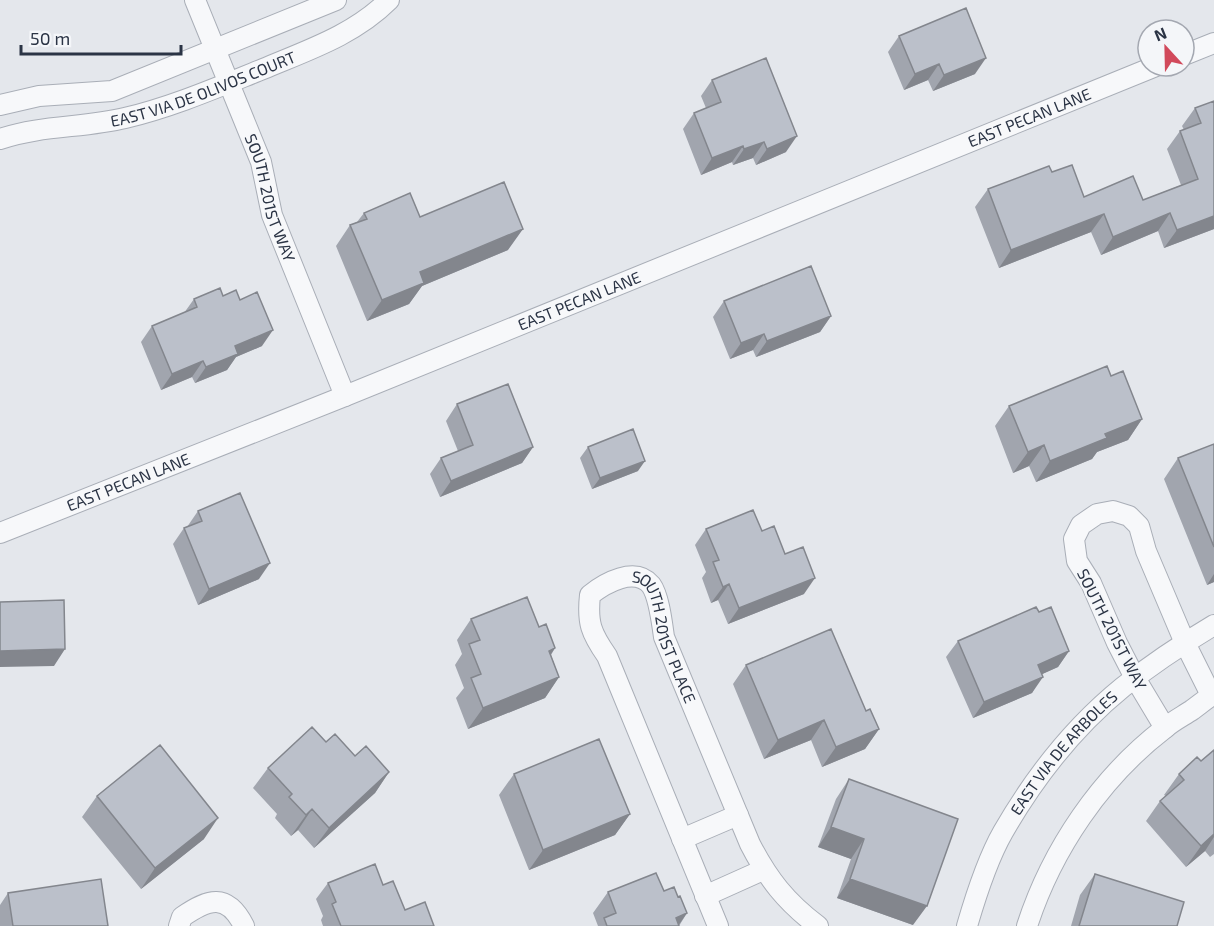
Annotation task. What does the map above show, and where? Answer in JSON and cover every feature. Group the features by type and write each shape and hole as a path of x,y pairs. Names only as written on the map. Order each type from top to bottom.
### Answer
{"street":[{"name":"SOUTH 201ST WAY","path":"195,0 261,162 272,215 345,396"},
{"name":"EAST VIA DE OLIVOS COURT","path":"0,105 39,96 112,91 336,0"},
{"name":"EAST VIA DE OLIVOS COURT","path":"0,139 56,126 119,119 152,110 228,83 345,34 375,14 389,0"},
{"path":"1196,50 1214,43"},
{"name":"EAST PECAN LANE","path":"0,533 345,396 1136,74"},
{"path":"112,91 119,119"},
{"name":"SOUTH 201ST WAY","path":"1165,728 1135,678 1091,583 1077,561 1074,539 1081,525 1097,514 1113,512 1129,516 1139,526 1146,551 1185,642 1213,694"},
{"name":"SOUTH 201ST PLACE","path":"718,926 607,656 597,642 588,617 591,595 604,584 618,578 639,578 651,585 657,601 664,637 763,870 785,898 818,926"},
{"name":"EAST VIA DE ARBOLES","path":"968,926 974,902 1002,833 1047,767 1097,711 1135,678 1185,642 1214,625"},
{"path":"1027,926 1053,866 1093,799 1122,767 1165,728 1213,694"},
{"path":"682,839 738,815"},
{"path":"705,896 763,870"},
{"path":"179,926 182,916 201,904 218,901 237,912 244,926"}],"building":[{"path":"966,8 986,58 944,75 939,64 915,74 899,36"},
{"path":"766,58 797,136 767,149 764,142 744,149 743,146 712,158 694,113 721,102 712,80"},
{"path":"1214,101 1214,216 1177,230 1170,213 1113,237 1104,214 1011,250 988,189 1049,166 1052,172 1072,165 1084,197 1133,176 1143,200 1198,179 1180,131 1201,123 1195,108"},
{"path":"504,182 523,229 420,272 424,283 382,300 350,225 367,219 364,213 410,193 420,217"},
{"path":"811,266 831,316 767,341 764,334 741,343 724,301"},
{"path":"220,288 223,296 236,290 240,300 257,292 273,330 235,346 238,354 206,367 203,361 172,374 152,326 197,307 194,299"},
{"path":"1107,366 1111,376 1123,371 1142,419 1105,434 1107,438 1050,461 1044,445 1028,452 1009,406"},
{"path":"508,384 533,447 451,481 441,458 473,445 457,404"},
{"path":"633,429 645,461 600,478 588,447"},
{"path":"1214,444 1214,547 1178,458"},
{"path":"240,493 270,563 209,589 184,528 202,521 198,511"},
{"path":"753,510 762,531 774,526 785,554 803,547 815,578 739,608 729,584 723,587 713,562 719,560 706,529"},
{"path":"527,597 539,627 546,624 555,648 549,651 559,677 483,708 471,678 481,674 469,644 480,640 471,619"},
{"path":"64,600 65,649 0,651 0,602"},
{"path":"1036,607 1039,612 1051,607 1069,651 1038,665 1043,677 984,702 958,641"},
{"path":"831,629 866,711 870,709 879,729 836,747 824,720 778,740 746,665"},
{"path":"312,727 326,742 335,734 355,756 366,746 389,772 329,828 312,809 306,815 289,797 292,794 268,768"},
{"path":"599,739 630,814 543,850 514,774"},
{"path":"160,745 218,818 155,868 97,796"},
{"path":"1214,750 1214,834 1201,846 1160,801 1184,780 1179,774 1197,757 1201,761"},
{"path":"849,779 958,819 927,906 850,879 864,839 831,827"},
{"path":"375,864 383,885 393,881 405,910 425,902 434,926 341,926 332,904 336,902 328,883"},
{"path":"656,873 664,891 674,887 678,897 680,896 687,913 676,918 679,926 607,926 604,918 616,913 608,892"},
{"path":"1095,874 1184,902 1177,926 1079,926"},
{"path":"101,879 108,926 13,926 8,893"}]}
